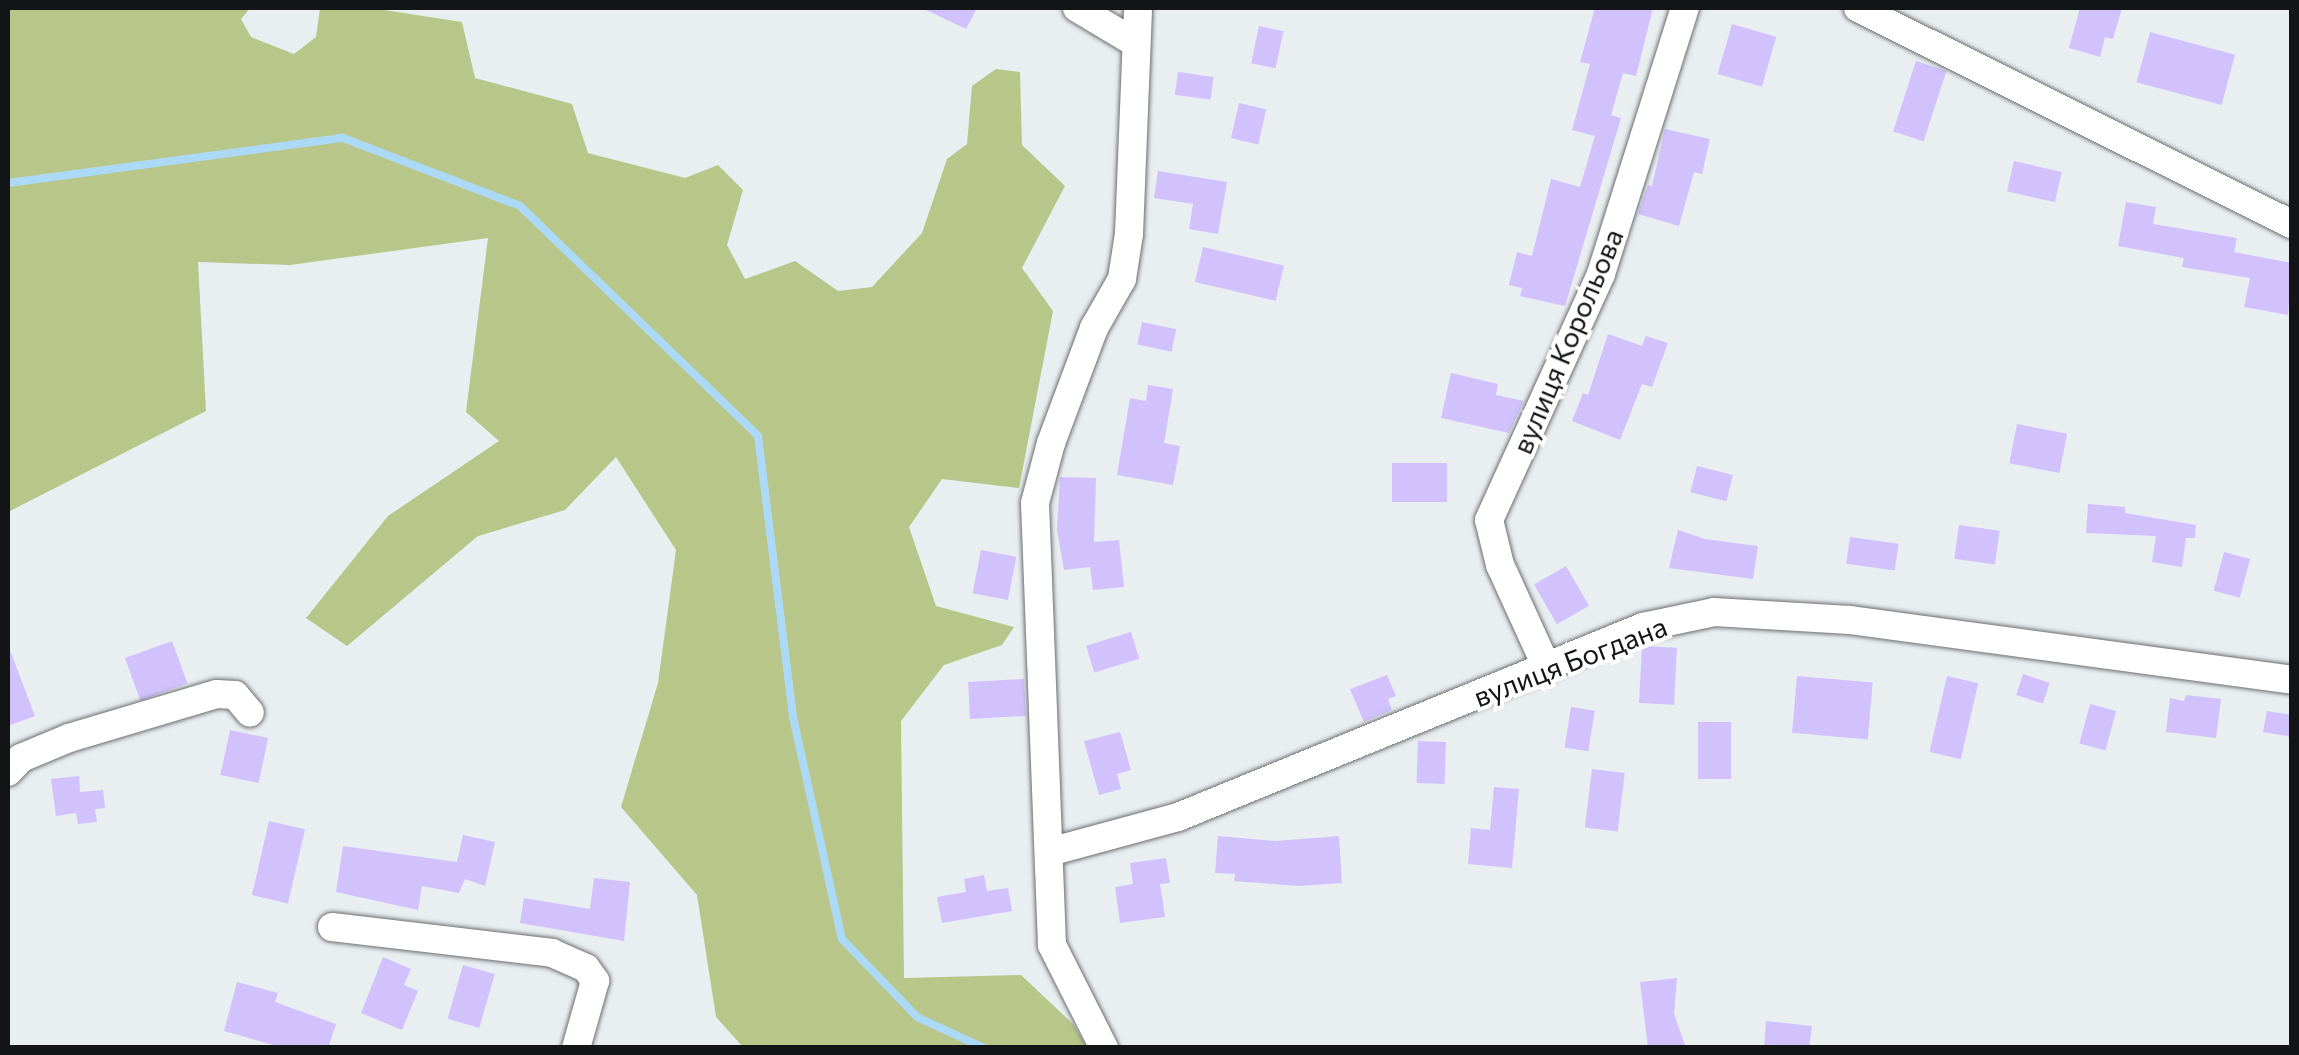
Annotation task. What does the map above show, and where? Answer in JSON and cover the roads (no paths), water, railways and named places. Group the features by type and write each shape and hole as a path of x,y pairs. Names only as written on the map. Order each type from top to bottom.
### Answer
{"street":[{"path":"1077,8 1134,42"},
{"path":"1104,1048 1052,945 1036,503 1051,442 1094,328 1122,279 1129,234 1138,8"},
{"name":"вулиця Корольова","path":"1547,668 1500,564 1489,520 1601,274 1684,8"},
{"path":"1858,8 2292,224"},
{"name":"вулиця Богдана","path":"1049,852 1178,817 1643,627 1714,612 1850,620 2292,680"},
{"path":"8,772 22,758 69,738 218,694 235,696 250,712"},
{"path":"332,927 552,953 586,968 595,981 576,1048"}],"waterway":[{"path":"8,183 343,138 520,206 758,436 793,717 842,939 917,1017 984,1048"}]}
